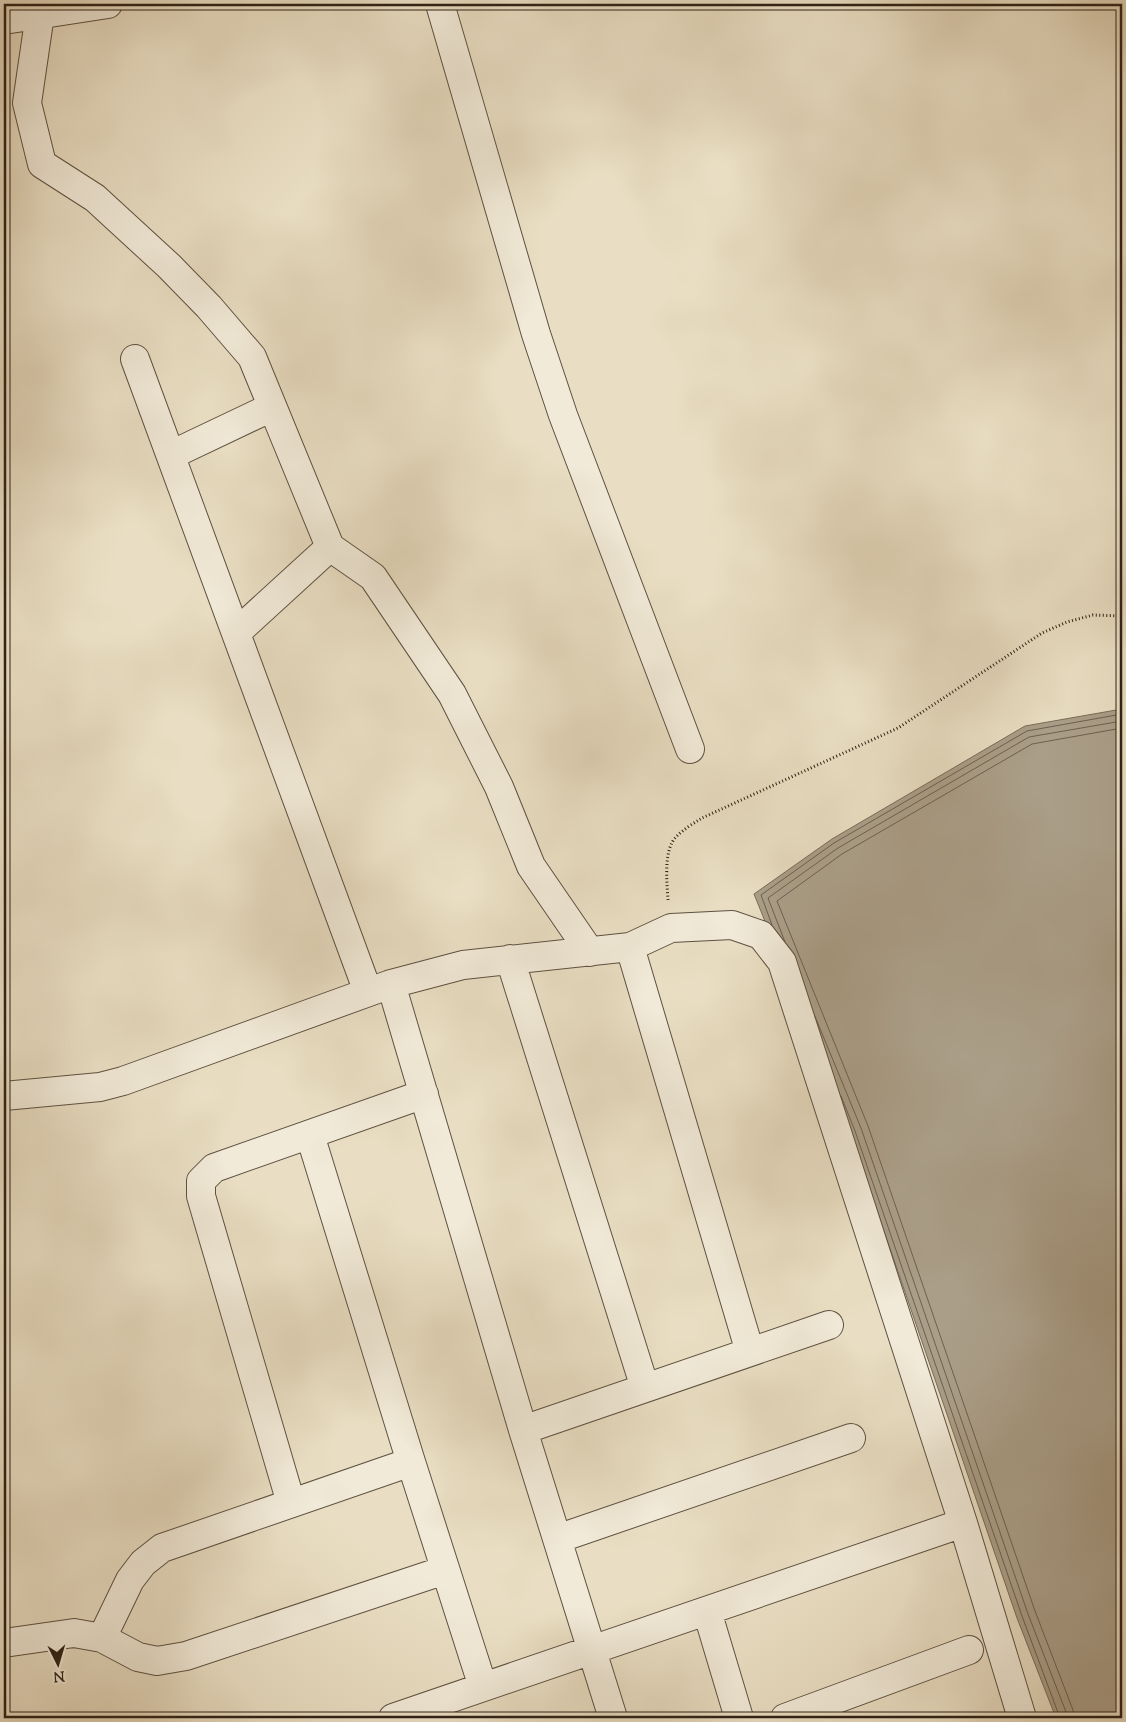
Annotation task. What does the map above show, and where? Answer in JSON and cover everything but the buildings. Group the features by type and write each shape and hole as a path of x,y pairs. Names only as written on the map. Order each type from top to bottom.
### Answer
{"street":[{"path":"4,20 108,4"},
{"path":"440,4 536,334 557,397 690,749"},
{"path":"40,14 27,103 42,164 95,198 169,266 209,307 252,357 330,547 373,577 452,694 499,787 531,866 590,952"},
{"path":"136,359 236,632 379,988 424,1094 523,1430 613,1718"},
{"path":"171,455 272,408"},
{"path":"236,632 330,547"},
{"path":"4,1096 100,1087 123,1081 379,988 462,964 630,947 670,928 732,925 761,935 782,962 963,1523 1022,1718"},
{"path":"630,947 750,1352"},
{"path":"510,960 646,1388"},
{"path":"291,1503 201,1196 201,1181 214,1168 424,1094"},
{"path":"310,1134 411,1462 483,1687"},
{"path":"523,1430 829,1325"},
{"path":"557,1539 851,1438"},
{"path":"102,1638 130,1580 143,1562 162,1548 411,1462"},
{"path":"393,1718 963,1523"},
{"path":"4,1643 74,1633 102,1638 138,1656 158,1661 186,1656 445,1570"},
{"path":"706,1611 739,1718"},
{"path":"786,1718 969,1650"}],"path":[{"path":"670,928 666,876 669,852 675,837 702,818 898,728 1042,633 1067,622 1093,615 1122,616"}],"water":[{"path":"1122,709 1122,1718 1056,1718 1017,1618 850,1132 754,894 832,839 1025,726"}]}
